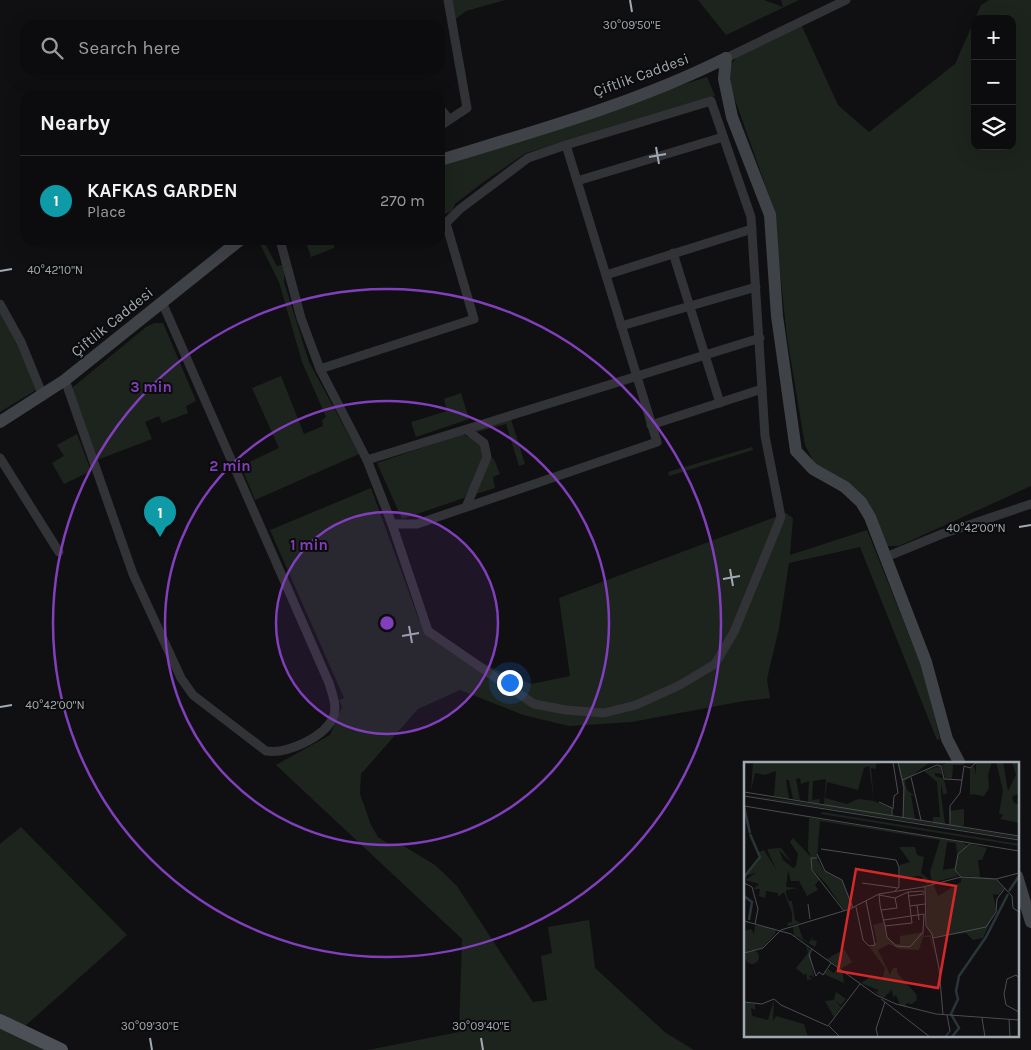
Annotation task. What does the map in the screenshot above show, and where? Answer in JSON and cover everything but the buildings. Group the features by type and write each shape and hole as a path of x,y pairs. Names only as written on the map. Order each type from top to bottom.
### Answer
{"main road":[{"path":"0,1021 60,1050"}],"street":[{"path":"445,122 467,108 448,0"},
{"name":"Çiftlik Caddesi","path":"445,158 623,101 699,72 846,0"},
{"path":"726,58 724,78 732,117 770,215 778,316 796,451 813,469 845,487 861,502 870,517 926,662 947,739 959,762"},
{"path":"281,245 301,318 320,369 367,460 392,524 428,631 534,704 566,710 604,712 636,705 680,685 715,664 734,632 781,517 765,436 751,217 711,101 528,158 445,222"},
{"path":"445,114 449,119"},
{"path":"577,181 724,137"},
{"path":"392,524 417,524 467,505 657,442 566,145"},
{"path":"606,275 752,229"},
{"path":"320,369 474,319 445,230"},
{"name":"Çiftlik Caddesi","path":"0,422 65,380 234,245"},
{"path":"673,253 720,403"},
{"path":"621,326 756,287"},
{"path":"65,380 133,574 181,678 194,695 266,751 276,753 297,746 325,728 333,718 334,711 329,683 162,302"},
{"path":"0,304 21,342 43,396"},
{"path":"367,460 760,338"},
{"path":"652,424 762,389"},
{"path":"467,430 484,443 487,457 467,505"},
{"path":"0,458 58,552"},
{"path":"886,557 942,534 1031,504"},
{"path":"1018,879 1031,922"}],"shaded area":[{"path":"445,0 505,0 466,11 457,18 448,18"},
{"path":"698,0 764,0 783,7 781,0 799,0 726,35"},
{"path":"989,0 1031,0 1031,486 899,546 886,546 865,500 814,463 805,445 787,337 773,207 728,80 730,66 736,58 800,22 838,105 869,132 955,64 971,28 971,150 1016,150 1016,15 977,15 981,5"},
{"path":"707,77 715,96 526,153 482,183 455,204 452,211 445,214 445,159"},
{"path":"260,245 266,245 277,266 285,264 284,282 309,362 359,454 255,500 241,466 279,448 252,388 281,376 304,434 323,426 322,420 326,417 302,362 279,282"},
{"path":"307,245 334,245 334,248 311,257"},
{"path":"0,312 13,333 36,390 0,412"},
{"path":"154,323 163,323 196,401 186,406 188,413 162,423 159,416 145,422 152,439 97,460 72,388 146,327"},
{"path":"461,393 469,419 416,437 411,422 447,411 444,399"},
{"path":"511,419 525,464 519,466 506,424 477,432 476,429"},
{"path":"77,434 91,471 64,484 52,463 64,456 57,445"},
{"path":"463,434 480,443 484,452 474,483 464,498 402,519 377,463"},
{"path":"752,447 753,450 669,476 668,472"},
{"path":"491,458 494,459 500,474 493,477 495,488 476,494"},
{"path":"371,488 419,620 430,637 503,673 531,684 570,676 559,598 786,513 793,518 790,555 867,530 923,670 940,739 937,740 860,547 789,563 779,628 767,679 770,698 632,722 569,726 523,715 460,690 418,709 361,774 360,794 371,825 378,837 387,843 402,845 435,865 457,886 533,1002 547,1000 541,956 552,953 548,927 589,920 595,968 666,1033 694,1050 368,1050 459,1032 462,939 276,765 330,735 342,707 339,700 344,698 270,530"},
{"path":"21,827 127,935 25,1026 0,1014 0,844"},
{"path":"0,1028 47,1050 0,1050"}],"place":[{"name":"KAFKAS GARDEN","path":"160,537"}]}
